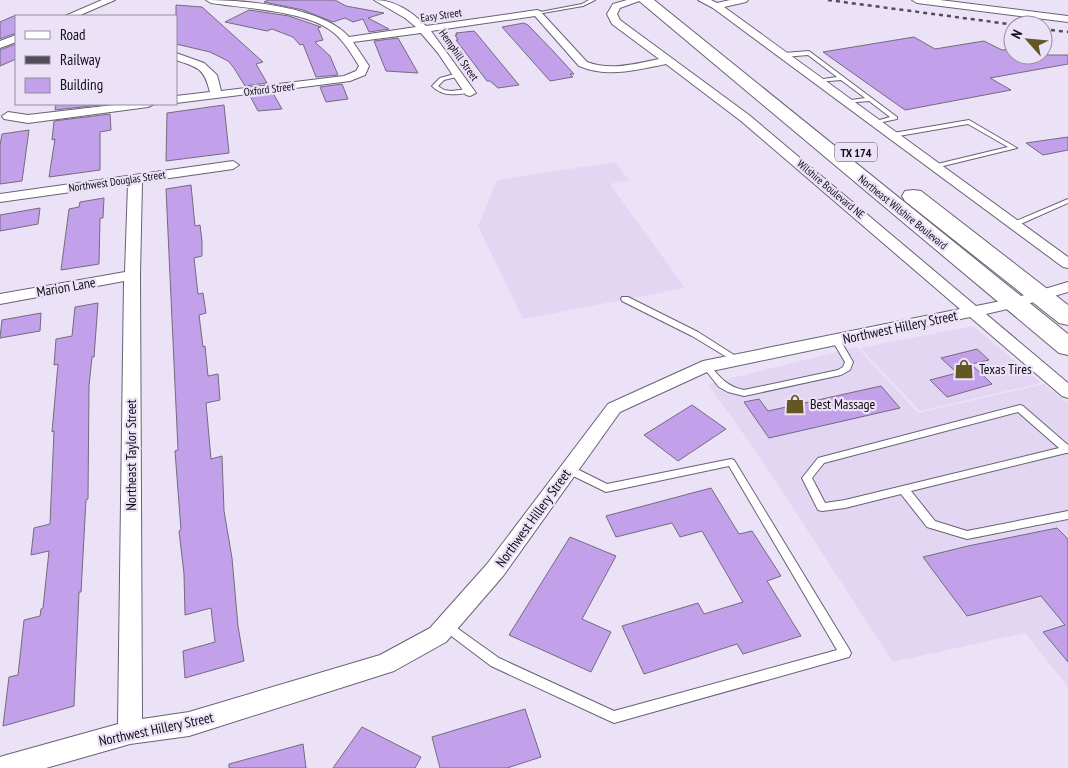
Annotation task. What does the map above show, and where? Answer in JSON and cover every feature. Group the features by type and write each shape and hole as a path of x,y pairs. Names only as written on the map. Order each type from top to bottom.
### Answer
{"main road":[{"name":"Northeast Wilshire Boulevard","path":"660,5 1068,317"},
{"name":"Northeast Wilshire Boulevard","path":"660,5 1068,347"}],"street":[{"path":"72,15 110,0"},
{"path":"211,0 310,17 332,26 348,40"},
{"name":"Hemphill Street","path":"378,0 411,16 426,30 470,92"},
{"name":"Wilshire Boulevard NE","path":"637,0 616,6 612,14 616,22 745,118 1068,392"},
{"path":"703,0 716,6 1068,264"},
{"path":"716,6 743,0"},
{"path":"917,0 1068,20"},
{"path":"538,13 583,64 592,69 609,70 667,61"},
{"name":"Easy Street","path":"348,40 538,13"},
{"path":"0,45 15,38"},
{"name":"Oxford Street","path":"178,100 346,79 361,73 364,66 348,40"},
{"path":"178,57 200,65 211,75 216,95"},
{"path":"8,116 28,119 140,105"},
{"name":"Northwest Douglas Street","path":"0,198 233,165"},
{"name":"Northeast Taylor Street","path":"130,732 132,275 135,179"},
{"name":"Marion Lane","path":"0,299 132,275"},
{"name":"Northwest Hillery Street","path":"3,768 130,732 189,724 386,664 438,635 495,570 614,408 638,396 707,367 1014,303 1068,287"}],"lane":[{"path":"538,13 583,5 593,0"},
{"path":"784,56 809,53 895,118 875,122"},
{"path":"458,75 442,79 435,86 440,91 452,93 470,92"},
{"path":"819,81 843,78"},
{"path":"847,102 870,98"},
{"path":"892,136 969,122 1014,148 935,166"},
{"path":"1013,224 1068,201"},
{"path":"625,299 695,334 738,360"},
{"path":"707,367 722,387 744,393 754,391 841,372 847,368 849,362 836,340"},
{"path":"1020,408 1068,450 845,504 822,506 807,478 821,460 1020,408"},
{"path":"446,626 495,662 614,717 845,653 731,462 606,488 568,469"},
{"path":"904,490 931,524 967,535 1068,515"}],"shaded area":[{"path":"615,162 629,180 610,184 685,288 523,319 478,226 497,180"},
{"path":"973,326 1041,383 920,411 860,348"},
{"path":"857,347 918,413 1044,384 1068,404 1068,687 1025,633 893,662 759,456 708,384"}],"building":[{"path":"268,0 335,0 346,6 384,13 368,18 389,29 369,32 363,19 353,22 345,18 333,22 303,10 264,2"},
{"path":"176,5 202,7 263,62 256,64 267,83 245,86 228,61 210,52 178,44 178,15 176,15"},
{"path":"249,10 289,16 321,27 318,28 323,40 315,42 330,56 338,75 316,77 303,44 300,45 293,37 272,29 267,31 225,22"},
{"path":"15,15 15,33 0,39 0,22"},
{"path":"524,23 574,74 570,74 573,77 550,81 502,27"},
{"path":"474,31 519,85 498,88 490,81 487,81 456,40 458,40 455,35 457,35 456,33"},
{"path":"914,37 935,49 984,41 1003,50 1003,65 1053,65 1053,55 1068,55 1068,64 990,78 1011,90 905,110 823,52"},
{"path":"398,38 418,73 386,71 374,41"},
{"path":"15,44 15,59 0,66 0,50"},
{"path":"342,84 348,99 326,102 320,87"},
{"path":"273,93 282,109 258,111 250,96"},
{"path":"56,105 99,105 55,110"},
{"path":"224,105 229,153 166,161 167,113"},
{"path":"110,114 111,130 100,132 100,170 49,177 55,139 52,140 54,121"},
{"path":"29,130 22,181 0,184 0,145 2,134"},
{"path":"1068,137 1068,150 1043,155 1026,143"},
{"path":"191,185 195,226 200,225 202,241 202,256 194,258 198,294 203,293 206,313 199,315 203,347 205,346 208,376 218,374 220,400 206,403 211,459 222,456 224,511 232,558 238,626 244,661 185,678 183,651 215,642 211,608 185,615 184,574 179,531 181,530 175,451 178,450 166,189"},
{"path":"104,198 103,218 100,218 99,264 61,270 69,209 79,207 80,202"},
{"path":"40,208 38,224 0,231 0,215"},
{"path":"98,303 94,357 92,357 89,386 88,499 86,500 81,592 79,592 74,706 3,726 9,677 18,675 24,620 40,616 41,609 43,608 49,551 31,555 34,528 50,524 54,431 52,432 58,364 54,365 56,339 72,336 75,307"},
{"path":"41,313 40,331 0,338 2,320"},
{"name":"Texas Tires","path":"977,349 989,360 971,364 992,384 947,397 930,380 957,373 941,358"},
{"path":"881,386 900,408 769,438 744,402 759,399 768,411"},
{"path":"692,405 726,429 678,461 644,435"},
{"path":"711,488 739,534 752,531 781,576 767,581 801,636 743,654 737,644 644,674 622,626 698,603 704,614 743,602 702,531 680,537 672,523 616,537 606,516"},
{"path":"1057,528 1068,539 1068,662 1043,632 1065,625 1041,596 967,616 923,557 968,546"},
{"path":"570,537 616,556 582,619 611,632 591,672 509,635"},
{"path":"525,709 541,757 507,768 440,768 432,737"},
{"path":"362,727 421,757 415,768 333,768"},
{"path":"303,744 306,768 229,768 229,764"}],"railway":[{"path":"828,0 1003,23"},
{"path":"1053,30 1068,32"}],"place":[{"name":"Texas Tires","path":"964,369"},
{"name":"Best Massage","path":"795,404"}]}
